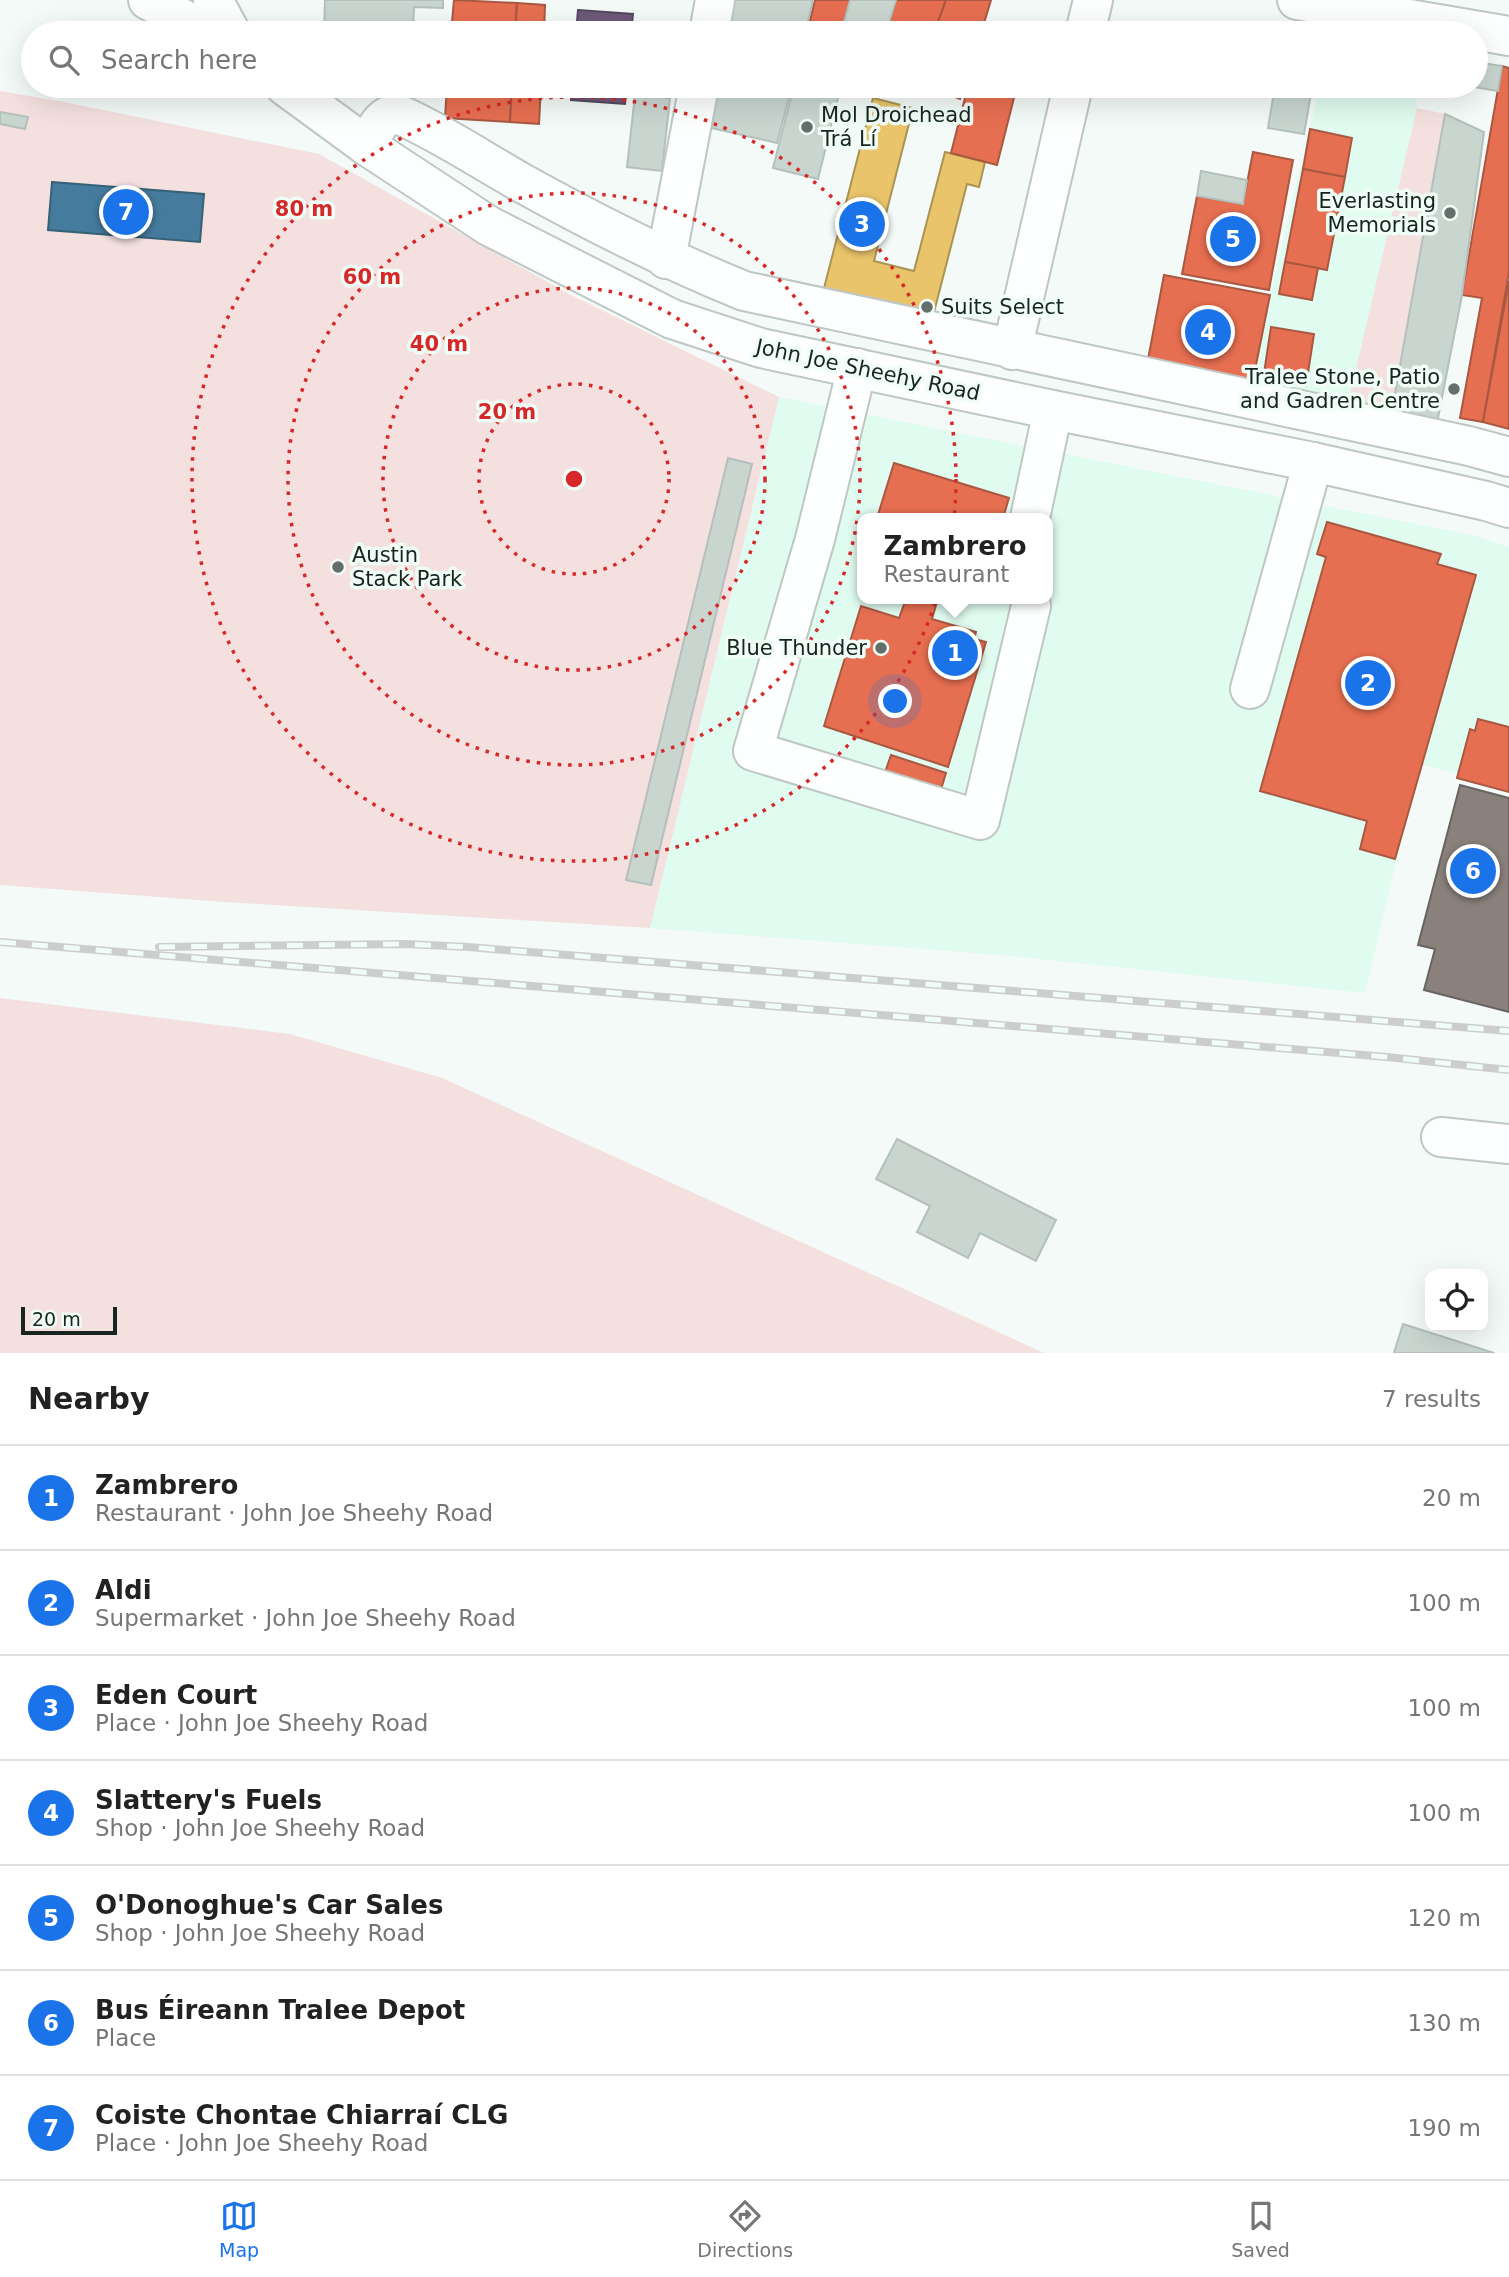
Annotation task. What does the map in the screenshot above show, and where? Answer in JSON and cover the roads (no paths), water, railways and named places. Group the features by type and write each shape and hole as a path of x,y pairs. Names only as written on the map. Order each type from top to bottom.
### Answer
{"main road":[{"path":"129,0 137,0"},
{"path":"148,0 187,21"},
{"path":"213,0 224,21"},
{"path":"711,21 715,0"},
{"path":"1088,21 1093,0"},
{"path":"1297,0 1432,11 1463,21"},
{"path":"1488,29 1509,36"},
{"name":"John Joe Sheehy Road","path":"301,98 367,146 489,226 672,319 761,348 1053,410 1313,461 1486,500 1509,508"},
{"path":"666,259 697,98"},
{"path":"1012,349 1070,98"},
{"path":"367,146 379,124 387,116 400,115 666,259 744,291 1469,446 1509,457"},
{"path":"857,368 815,539 753,751 980,820 1031,604"},
{"path":"1031,513 1053,410"},
{"path":"1250,689 1313,461"},
{"path":"1441,1137 1509,1144"}],"railway":[{"path":"0,942 1387,1057 1509,1070"},
{"path":"159,947 406,944 468,947 1509,1031"}],"place":[{"name":"Mol Droichead Trá Lí","path":"807,127"},
{"name":"Coiste Chontae Chiarraí CLG","path":"126,212"},
{"name":"Everlasting Memorials","path":"1450,213"},
{"name":"Eden Court","path":"862,224"},
{"name":"O'Donoghue's Car Sales","path":"1233,239"},
{"name":"Suits Select","path":"927,307"},
{"name":"Slattery's Fuels","path":"1208,332"},
{"name":"Tralee Stone, Patio and Gadren Centre","path":"1454,389"},
{"name":"Austin Stack Park","path":"338,567"},
{"name":"Blue Thunder","path":"881,648"},
{"name":"Zambrero","path":"955,653"},
{"name":"Aldi","path":"1368,683"},
{"name":"Bus Éireann Tralee Depot","path":"1473,871"}]}
